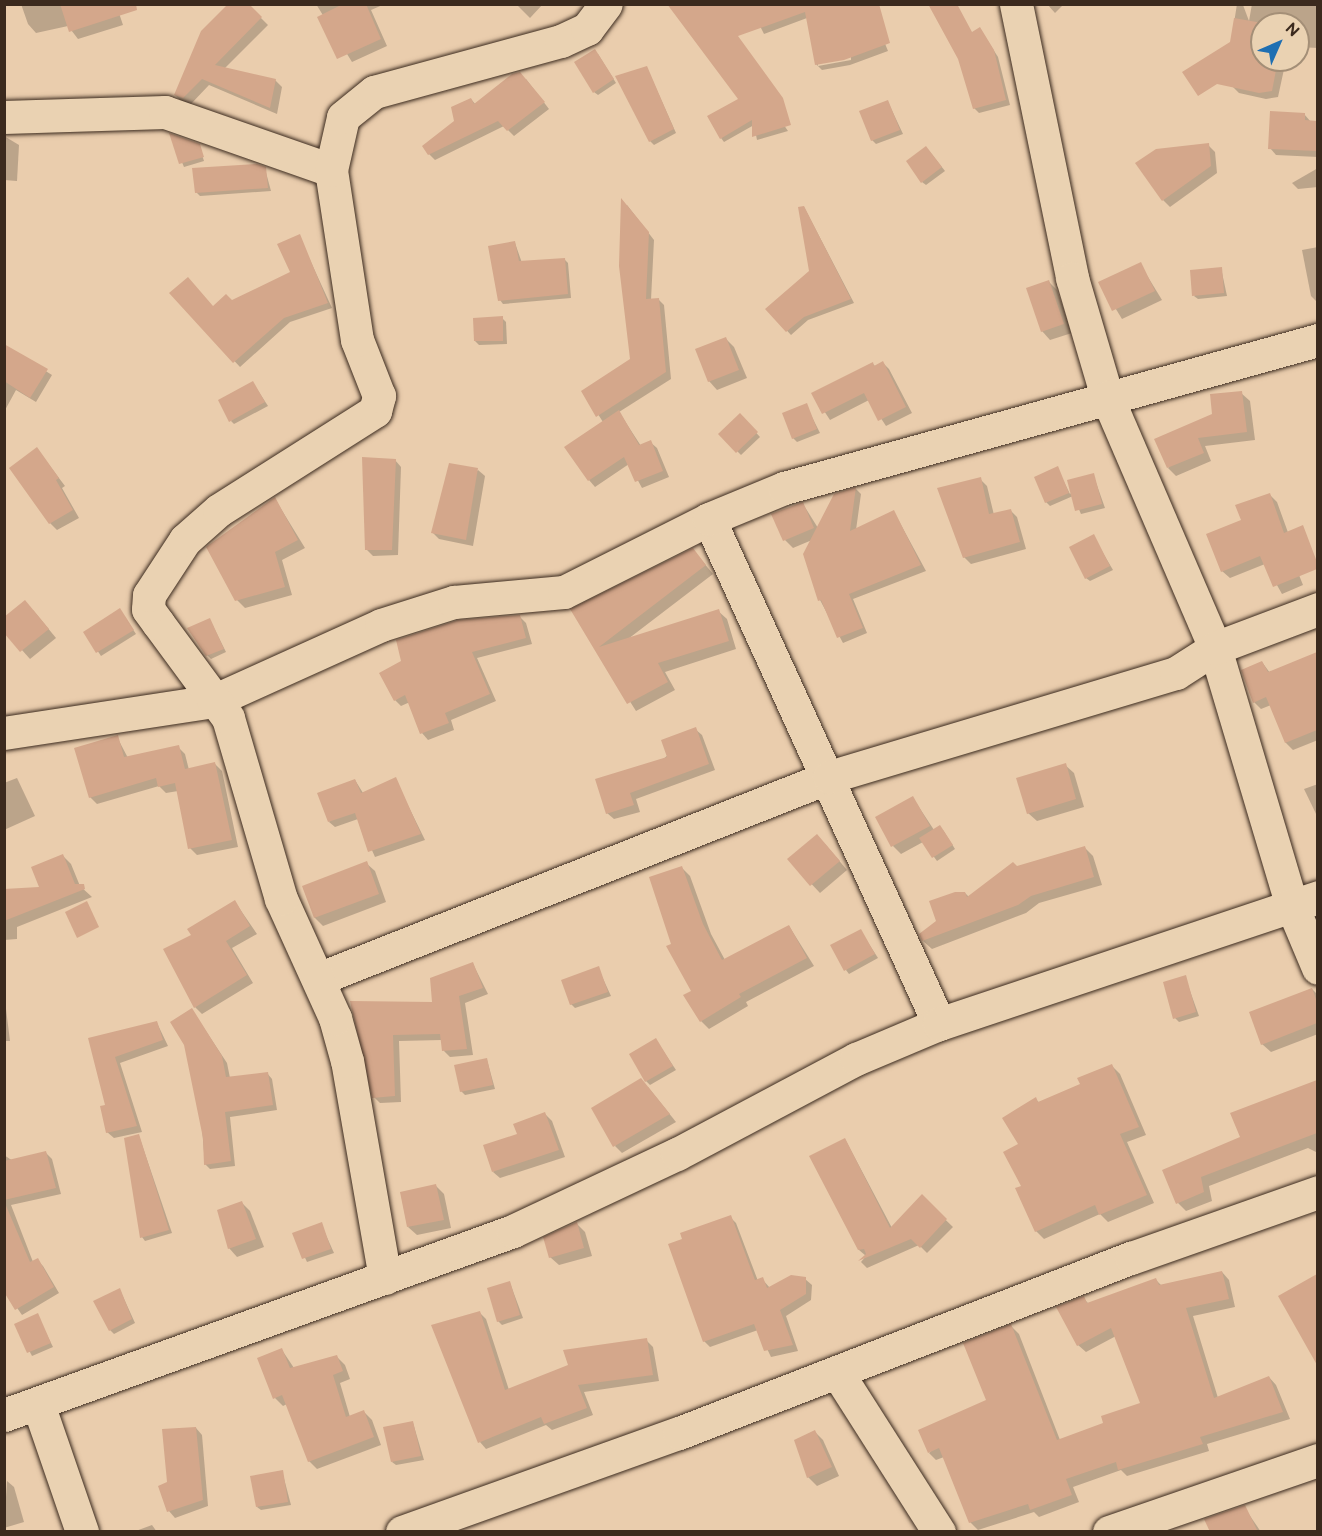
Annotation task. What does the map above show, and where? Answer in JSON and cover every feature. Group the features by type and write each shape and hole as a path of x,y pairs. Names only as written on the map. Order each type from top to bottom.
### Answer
{"street":[{"path":"385,1278 347,1061 336,1018 280,899 263,848 237,740 228,718 213,701 148,609 149,595 185,540 219,510 375,411 379,396 357,340 331,170 343,117 374,92 561,41 587,29 606,4"},
{"path":"1016,4 1072,278 1107,397 1215,648 1305,902 1317,968"},
{"path":"4,117 165,112 331,170"},
{"path":"4,733 213,701 381,625 454,602 564,592 710,519 784,488 1317,340"},
{"path":"710,519 829,777 939,1024"},
{"path":"318,979 829,777 1176,673 1215,648 1317,609"},
{"path":"4,1415 513,1231 677,1154 856,1059 939,1024 1305,902"},
{"path":"402,1532 679,1433 1131,1258 1317,1192"},
{"path":"837,1372 939,1532"},
{"path":"38,1404 82,1532"},
{"path":"1109,1532 1317,1460"}],"building":[{"path":"60,4 136,4 137,10 69,32"},
{"path":"228,4 249,4 262,17 215,65 276,79 270,108 202,79 183,98 174,95 201,31"},
{"path":"343,4 366,4 381,39 337,59 317,17"},
{"path":"667,4 879,4 890,43 844,60 815,65 805,12 738,36 783,98 791,125 752,137 752,120 720,139 707,116 738,99"},
{"path":"928,4 957,4 972,32 980,27 994,50 1006,100 973,109 958,59"},
{"path":"1234,18 1250,21 1250,72 1276,72 1272,91 1259,93 1217,84 1198,96 1182,72 1230,42"},
{"path":"595,49 614,79 593,93 574,62"},
{"path":"647,66 674,129 649,142 615,76"},
{"path":"520,72 545,102 507,131 498,121 428,155 422,146 454,121 451,107 471,98 474,104 512,74"},
{"path":"888,100 900,130 871,141 859,111"},
{"path":"1270,111 1305,113 1305,120 1317,121 1317,151 1268,149"},
{"path":"169,133 200,144 204,157 179,164"},
{"path":"1209,143 1211,166 1162,201 1135,163 1156,149"},
{"path":"926,146 942,167 921,183 906,161"},
{"path":"257,164 266,167 268,188 195,193 192,168"},
{"path":"621,198 649,232 646,299 659,298 666,372 596,417 581,391 630,359 619,266"},
{"path":"804,206 851,299 804,317 786,332 765,309 809,271 798,207"},
{"path":"300,234 328,303 284,318 233,363 169,293 188,277 213,306 226,294 232,300 290,272 277,244"},
{"path":"515,241 519,261 565,258 568,294 498,301 488,246"},
{"path":"1141,262 1155,291 1112,311 1098,282"},
{"path":"1222,267 1224,293 1192,296 1190,270"},
{"path":"1049,280 1064,324 1041,332 1026,288"},
{"path":"503,316 503,341 474,341 473,318"},
{"path":"726,337 739,370 708,382 695,349"},
{"path":"4,344 48,369 30,398 4,381"},
{"path":"883,361 906,407 878,421 864,393 822,414 811,393 873,362 874,366"},
{"path":"253,381 265,402 229,422 218,400"},
{"path":"1242,391 1247,432 1198,438 1204,453 1167,468 1154,439 1212,414 1210,394"},
{"path":"807,403 817,429 792,439 782,413"},
{"path":"619,410 639,445 651,440 663,471 635,482 624,457 588,481 564,447"},
{"path":"740,413 758,432 736,453 718,434"},
{"path":"37,447 59,478 56,480 73,510 49,524 9,468"},
{"path":"362,457 396,459 392,550 365,550"},
{"path":"449,463 478,468 466,540 431,533"},
{"path":"1058,466 1069,493 1045,503 1034,477"},
{"path":"1094,473 1102,504 1075,511 1067,480"},
{"path":"981,477 989,514 1011,509 1020,542 963,558 937,488"},
{"path":"856,487 850,531 894,510 921,565 849,594 863,628 837,638 821,600 818,601 803,554 834,494"},
{"path":"1270,493 1284,533 1303,525 1317,562 1317,569 1273,587 1260,556 1221,572 1206,534 1241,520 1235,505"},
{"path":"275,497 298,540 275,552 285,587 235,601 206,547"},
{"path":"803,502 814,528 783,541 771,514"},
{"path":"1094,534 1110,566 1085,579 1069,547"},
{"path":"693,548 706,565 599,647 719,609 729,641 658,663 668,682 627,704 570,609"},
{"path":"25,600 49,629 20,652 4,633 4,617"},
{"path":"120,608 134,630 96,653 83,632"},
{"path":"520,615 526,638 472,652 490,694 445,713 449,723 420,734 405,695 394,701 379,673 401,661 396,640 458,620"},
{"path":"210,618 224,649 206,656 187,628"},
{"path":"1317,652 1317,730 1285,743 1266,697 1253,703 1241,670 1262,661 1268,672"},
{"path":"696,727 709,764 630,793 634,805 606,814 595,779 667,757 661,740"},
{"path":"118,735 124,757 179,745 185,769 215,762 232,840 188,849 175,783 158,787 156,778 89,798 74,748"},
{"path":"1066,763 1076,799 1027,814 1016,778"},
{"path":"396,777 421,834 368,852 355,813 328,822 317,793 355,779 361,793"},
{"path":"913,796 930,826 891,847 875,817"},
{"path":"940,825 953,845 932,858 919,838"},
{"path":"817,834 840,861 810,886 787,859"},
{"path":"1085,846 1094,877 1031,896 1018,905 922,941 919,934 936,921 929,901 955,892 965,892 967,897 1013,862 1017,866"},
{"path":"63,854 75,884 84,884 85,889 4,921 4,889 39,887 31,867"},
{"path":"367,861 379,894 314,918 302,886"},
{"path":"682,866 703,924 722,960 789,925 807,958 739,994 741,997 700,1022 683,995 691,991 666,946 671,944 649,877"},
{"path":"235,900 250,926 226,941 247,975 194,1008 163,949 191,935 187,929"},
{"path":"87,901 99,927 77,938 65,912"},
{"path":"861,929 875,954 844,971 830,945"},
{"path":"473,962 483,988 459,996 467,1049 442,1051 440,1034 393,1035 395,1096 372,1098 350,1001 432,1002 430,978"},
{"path":"599,966 608,992 570,1005 561,980"},
{"path":"1186,975 1196,1012 1173,1019 1163,982"},
{"path":"1312,988 1317,1002 1317,1023 1261,1045 1249,1012"},
{"path":"192,1008 222,1056 226,1077 268,1072 273,1105 225,1112 231,1161 204,1165 203,1138 184,1045 170,1022"},
{"path":"157,1021 163,1040 115,1057 137,1126 106,1133 100,1106 105,1105 88,1038"},
{"path":"656,1038 673,1066 645,1082 629,1054"},
{"path":"487,1058 493,1085 460,1092 454,1065"},
{"path":"1112,1064 1139,1127 1120,1134 1147,1195 1099,1215 1095,1205 1035,1232 1015,1188 1021,1186 1003,1152 1018,1144 1002,1118 1036,1097 1038,1102 1080,1084 1077,1078"},
{"path":"641,1078 670,1114 613,1147 591,1108"},
{"path":"1317,1080 1317,1133 1201,1177 1204,1192 1176,1204 1162,1170 1240,1137 1230,1113"},
{"path":"545,1112 559,1150 492,1172 483,1145 517,1134 513,1124"},
{"path":"139,1134 169,1230 140,1238 124,1138"},
{"path":"845,1138 890,1228 922,1194 947,1219 920,1248 911,1239 858,1261 866,1254 864,1249 858,1250 809,1156"},
{"path":"46,1151 56,1188 4,1200 4,1161"},
{"path":"436,1184 444,1220 407,1227 400,1192"},
{"path":"4,1201 30,1262 38,1258 54,1287 15,1310 4,1292"},
{"path":"242,1201 256,1239 228,1249 217,1210"},
{"path":"731,1215 755,1280 763,1277 767,1288 791,1275 806,1277 806,1294 780,1310 793,1345 764,1351 754,1324 703,1342 668,1244 682,1239 680,1233"},
{"path":"322,1222 331,1249 302,1259 292,1233"},
{"path":"577,1222 584,1248 549,1258 543,1237"},
{"path":"1222,1271 1229,1299 1186,1308 1214,1398 1269,1376 1283,1412 1200,1437 1203,1444 1118,1470 1116,1462 1066,1479 1072,1495 1030,1510 1028,1504 969,1523 939,1448 928,1453 918,1430 986,1400 963,1343 1011,1324 1057,1440 1103,1423 1101,1416 1140,1403 1111,1328 1077,1346 1056,1307 1084,1296 1087,1303 1156,1278 1159,1285"},
{"path":"1317,1274 1317,1365 1278,1296"},
{"path":"510,1281 520,1315 497,1322 487,1288"},
{"path":"120,1288 132,1319 109,1331 93,1301"},
{"path":"480,1311 505,1390 568,1365 563,1350 647,1338 653,1375 578,1385 587,1408 544,1424 541,1417 478,1443 431,1325"},
{"path":"38,1313 51,1343 27,1353 14,1324"},
{"path":"282,1348 290,1368 337,1355 343,1371 333,1375 346,1417 364,1410 374,1437 308,1462 282,1395 273,1399 257,1358"},
{"path":"413,1421 421,1456 391,1462 383,1427"},
{"path":"196,1427 203,1500 167,1512 158,1486 167,1482 162,1429"},
{"path":"815,1430 832,1467 807,1478 794,1440"},
{"path":"283,1470 288,1502 256,1507 250,1476"},
{"path":"1245,1505 1258,1532 1210,1532 1204,1519"}]}
